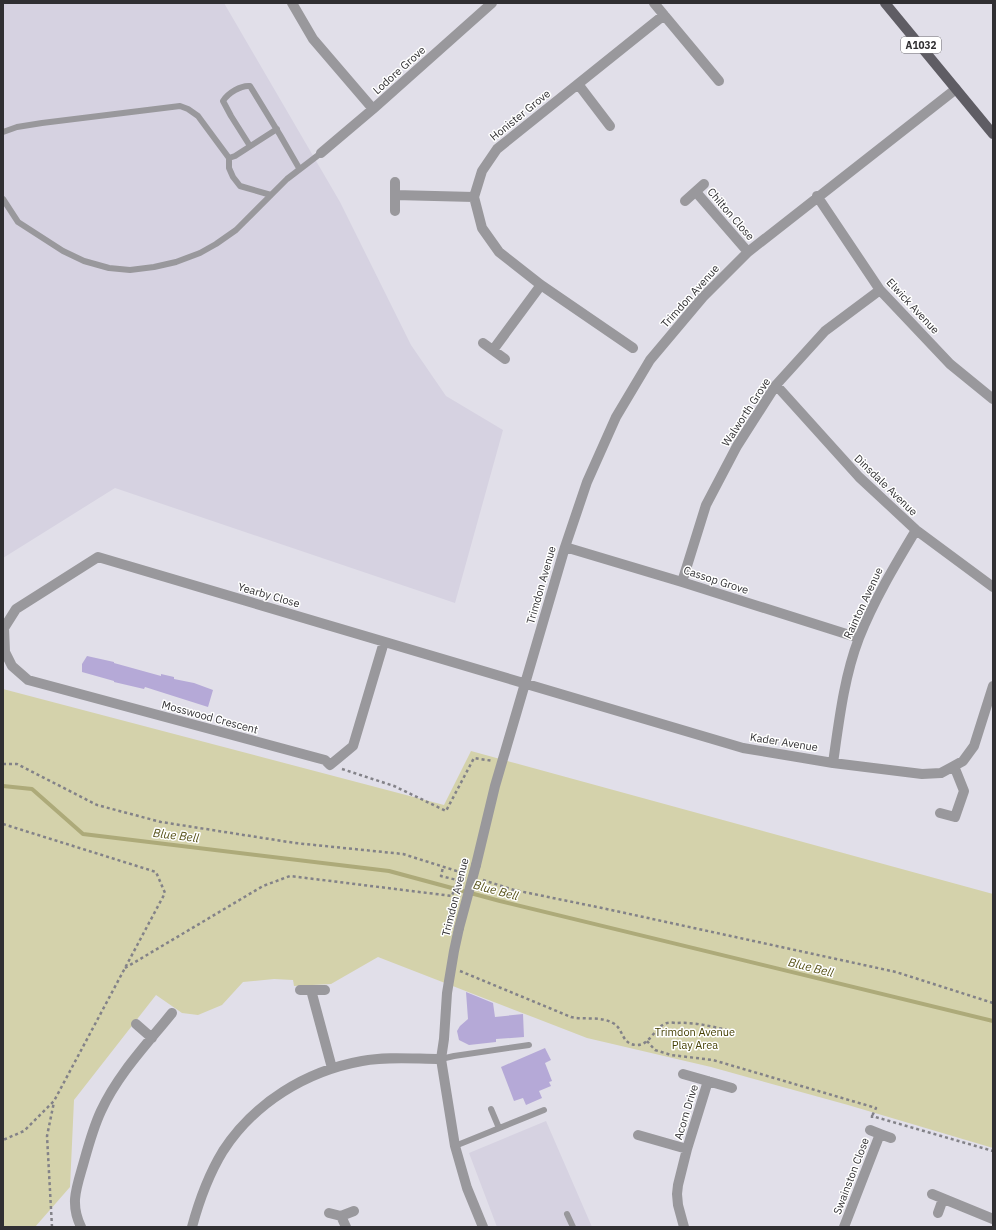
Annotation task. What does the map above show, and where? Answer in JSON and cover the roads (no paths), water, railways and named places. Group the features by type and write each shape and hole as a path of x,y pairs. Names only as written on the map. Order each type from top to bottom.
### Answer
{"main road":[{"name":"A1032","path":"885,3 993,134"}],"street":[{"path":"292,3 313,40 373,109"},
{"name":"Lodore Grove","path":"320,153 373,109 492,3"},
{"path":"654,3 719,81"},
{"name":"Honister Grove","path":"474,197 482,171 497,149 664,15"},
{"path":"578,84 610,126"},
{"name":"Trimdon Avenue","path":"483,1227 467,1188 455,1146 441,1059 450,968 502,763 565,547 587,482 616,417 650,360 702,297 748,252 817,196 956,89"},
{"path":"395,211 396,182"},
{"name":"Chilton Close","path":"685,202 704,184"},
{"name":"Chilton Close","path":"696,192 748,252"},
{"path":"395,195 474,197 482,228 499,252 541,285 632,348"},
{"name":"Elwick Avenue","path":"817,196 880,290 950,364 993,398"},
{"path":"494,350 541,285"},
{"name":"Walworth Grove","path":"682,582 706,505 737,446 776,385 824,331 880,290"},
{"path":"483,343 505,359"},
{"name":"Dinsdale Avenue","path":"776,385 859,478 916,530 993,588"},
{"name":"Rainton Avenue","path":"833,763 843,695 859,638 886,580 916,530"},
{"name":"Cassop Grove","path":"565,547 859,638"},
{"name":"Yearby Close","path":"16,609 98,558 526,684"},
{"name":"Mosswood Crescent","path":"16,609 4,628 5,652 12,666 28,680 325,760 330,765 353,746 384,642"},
{"name":"Kader Avenue","path":"526,684 743,748 833,763 922,774 941,773 963,761 974,746 993,686"},
{"path":"940,813 955,817 964,791 954,766"},
{"path":"300,990 325,990"},
{"path":"311,990 332,1068"},
{"path":"81,1227 75,1208 74,1197 91,1136 101,1111 113,1089 126,1070 172,1013"},
{"path":"136,1024 152,1038"},
{"path":"192,1227 209,1179 223,1152 238,1131 259,1109 280,1093 302,1081 332,1068 364,1060 441,1059"},
{"name":"Acorn Drive","path":"683,1074 732,1088"},
{"name":"Acorn Drive","path":"684,1227 678,1205 677,1194 686,1149 708,1081"},
{"name":"Swainston Close","path":"870,1130 891,1138"},
{"name":"Swainston Close","path":"844,1227 880,1134"},
{"name":"Acorn Drive","path":"638,1135 686,1149"},
{"path":"932,1194 993,1218"},
{"path":"938,1213 943,1198"},
{"path":"329,1213 341,1216 354,1210"},
{"path":"341,1216 346,1227"}],"lane":[{"path":"250,146 223,101 226,96 246,85 250,86 299,168"},
{"path":"3,132 17,127 42,123 180,106 188,109 198,116 229,158 229,168 233,177 240,186 271,195"},
{"path":"229,158 277,129"},
{"path":"3,199 18,222 62,251 84,261 109,268 130,270 154,267 176,262 216,244 236,230 299,168 320,153"},
{"path":"441,1059 529,1045"},
{"path":"491,1109 499,1128"},
{"path":"455,1146 544,1110"},
{"path":"567,1214 573,1227"}],"waterway":[{"name":"Blue Bell","path":"3,786 32,789 83,834 389,871 500,901 993,1021"}],"park label":[{"name":"Trimdon Avenue Play Area","path":"695,1038"}]}
